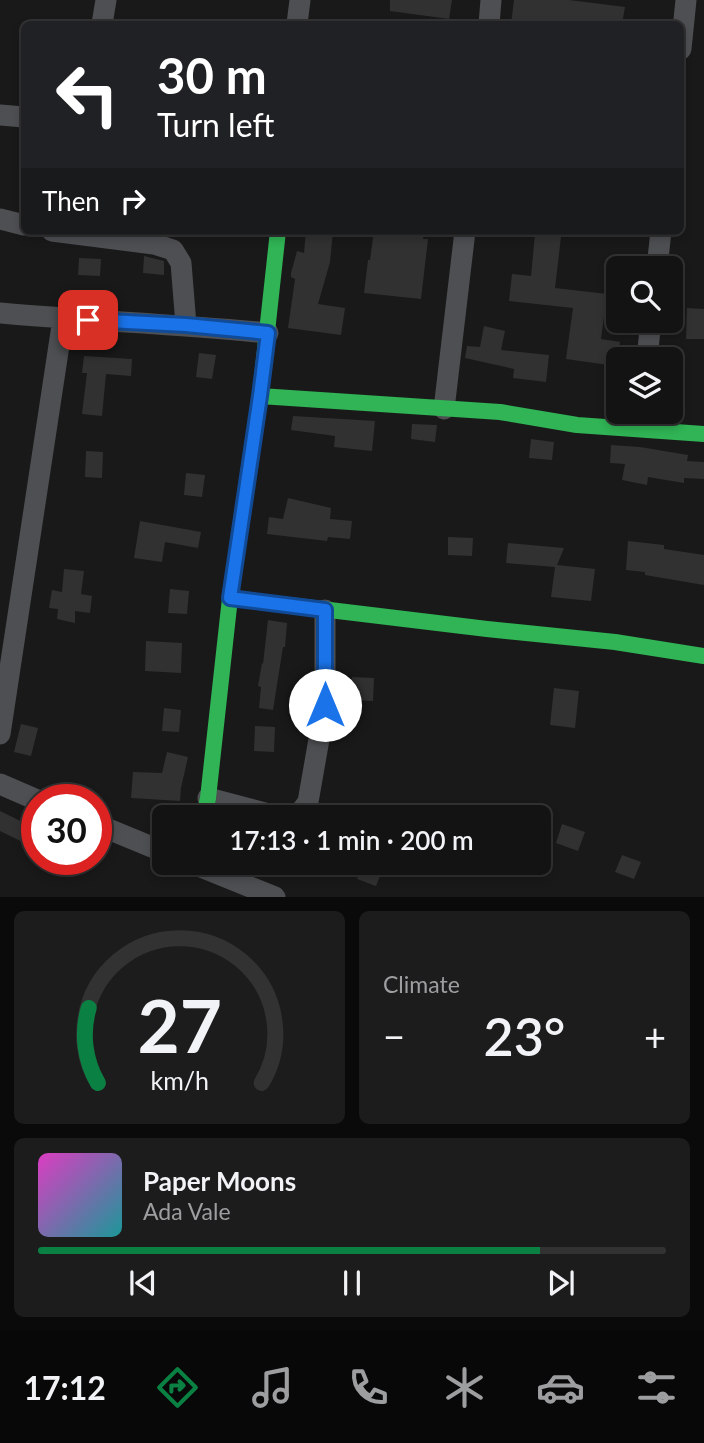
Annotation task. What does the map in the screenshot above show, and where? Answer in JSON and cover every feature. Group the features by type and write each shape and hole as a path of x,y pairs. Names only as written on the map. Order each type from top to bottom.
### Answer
{"street":[{"path":"102,21 106,0"},
{"path":"298,21 300,0"},
{"path":"489,21 491,0"},
{"path":"684,21 686,0"},
{"path":"0,115 21,117"},
{"path":"0,219 21,224"},
{"path":"85,235 154,244 173,250 181,263 186,325"},
{"path":"206,805 230,598 268,333 278,235"},
{"path":"444,409 465,235"},
{"path":"658,256 661,235"},
{"path":"0,313 268,333"},
{"path":"0,734 63,319"},
{"path":"260,396 500,412 577,425 606,423"},
{"path":"658,424 704,434"},
{"path":"230,598 615,642 704,656"},
{"path":"306,805 325,705 325,610"},
{"path":"0,784 21,793"},
{"path":"112,831 152,847"},
{"path":"223,875 275,897"}],"building":[{"path":"390,0 452,0 449,19 390,11"},
{"path":"514,0 569,0 625,7 623,21 511,21"},
{"path":"306,235 333,235 330,262 318,304 345,308 341,335 288,328 295,279 291,277 291,273 297,251 304,253"},
{"path":"373,235 424,235 423,239 428,239 421,299 364,293"},
{"path":"535,235 561,237 555,288 606,294 601,339 620,342 619,347 606,347 606,365 566,359 573,308 509,301 512,274 531,276"},
{"path":"144,256 164,261 164,275 143,273"},
{"path":"79,258 101,259 100,276 78,275"},
{"path":"687,308 704,309 704,339 686,339"},
{"path":"484,326 505,331 501,350 549,355 546,382 513,378 514,369 465,358 467,346 480,347"},
{"path":"199,353 216,355 212,379 196,377"},
{"path":"84,356 132,359 131,376 106,374 102,416 82,414 87,373 82,373"},
{"path":"293,416 375,421 372,451 334,447 335,436 291,430"},
{"path":"412,424 437,425 435,442 411,439"},
{"path":"531,439 554,442 552,460 529,458"},
{"path":"611,445 688,455 687,461 704,462 704,479 684,478 684,483 648,477 647,485 622,480 625,464 610,463"},
{"path":"86,451 103,452 102,478 85,477"},
{"path":"186,473 205,475 202,497 184,495"},
{"path":"288,498 331,508 330,519 352,521 350,539 328,537 327,541 267,534 269,517 283,519"},
{"path":"140,521 201,532 198,548 165,542 162,562 134,558"},
{"path":"448,537 473,538 472,556 448,555"},
{"path":"628,541 664,545 664,549 704,555 704,585 626,570"},
{"path":"508,543 564,548 557,565 595,569 591,601 551,597 555,567 506,563"},
{"path":"64,569 84,571 81,594 92,596 90,613 75,611 75,623 57,619 58,609 49,608 52,590 62,592"},
{"path":"170,589 189,591 187,614 168,613"},
{"path":"268,620 287,623 273,710 259,708 261,687 258,686"},
{"path":"146,641 182,643 181,673 145,671"},
{"path":"352,677 374,678 373,701 351,700"},
{"path":"554,688 579,691 575,728 550,725"},
{"path":"164,708 181,710 179,732 162,731"},
{"path":"21,724 38,728 31,756 14,752"},
{"path":"255,726 275,727 274,752 254,751"},
{"path":"167,752 188,757 180,801 131,798 133,772 162,773"},
{"path":"0,811 21,821 21,841 0,831"},
{"path":"562,824 585,832 578,851 556,843"},
{"path":"622,855 641,862 634,879 615,872"},
{"path":"358,875 380,875 376,886 357,879"}],"traffic: fast":[{"path":"207,805 230,598 260,396 278,235"},
{"path":"260,396 500,412 577,425 704,434"},
{"path":"230,598 615,642 704,656"}],"route":[{"path":"88,320 268,333 230,598 325,610 325,705"}]}
